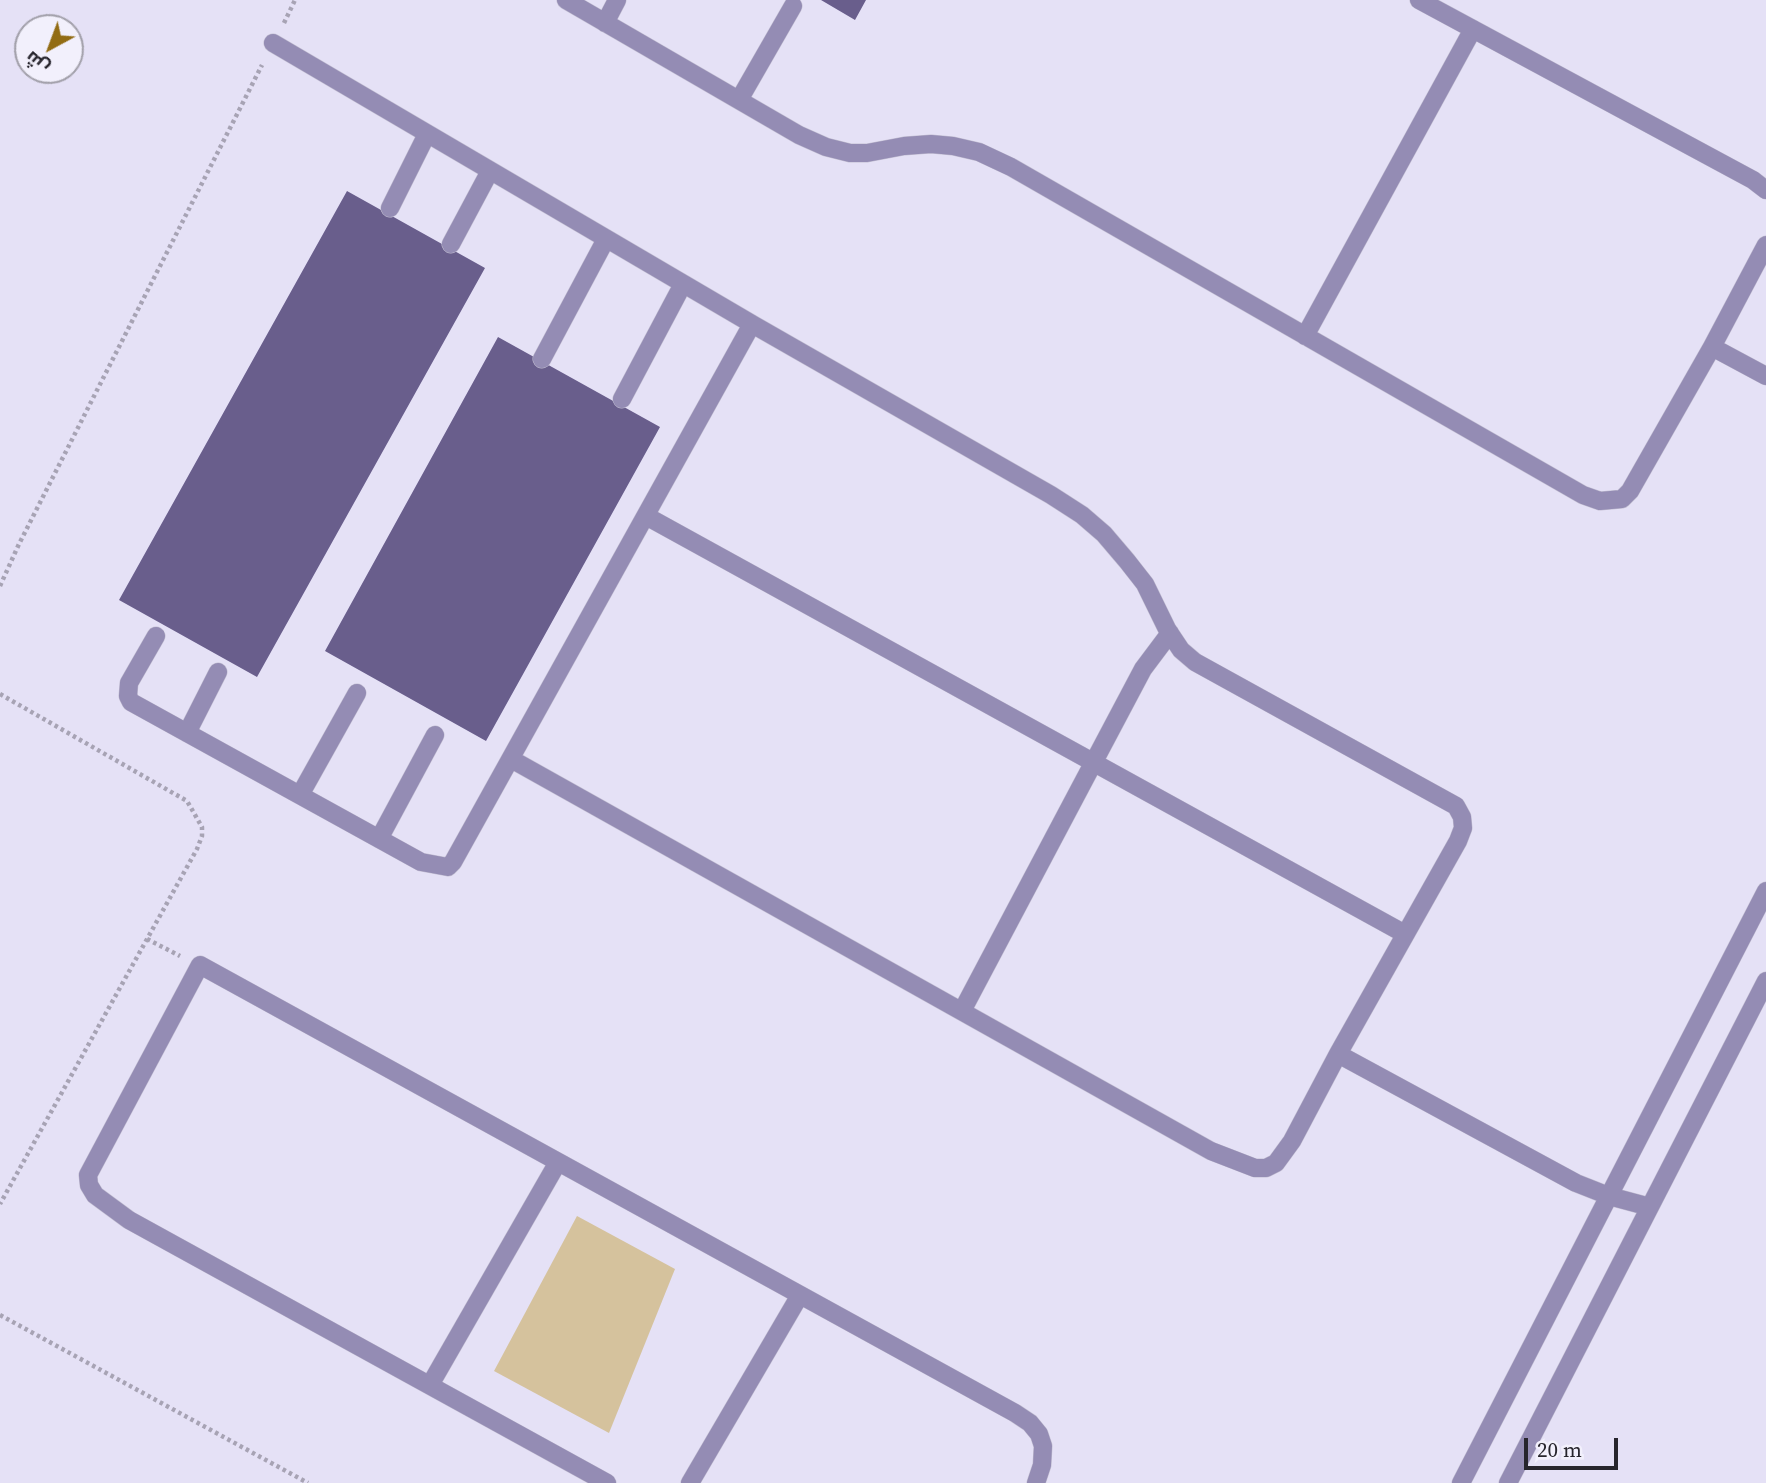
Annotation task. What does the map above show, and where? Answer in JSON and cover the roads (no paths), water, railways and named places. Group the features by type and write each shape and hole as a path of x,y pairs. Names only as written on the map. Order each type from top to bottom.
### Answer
{"street":[{"path":"566,0 826,148 867,153 904,146 953,146 979,152 1011,167 1583,495 1600,501 1622,499 1630,491 1766,245"},
{"path":"605,23 617,0"},
{"path":"1419,0 1753,180 1766,190"},
{"path":"739,100 793,6"},
{"path":"1305,336 1473,29"},
{"path":"273,43 1082,515 1104,534 1145,584 1170,633 1181,650 1195,662 1456,806 1462,817 1463,828 1283,1155 1276,1163 1266,1168 1255,1168 1211,1151 511,760"},
{"path":"390,208 426,134"},
{"path":"452,244 490,171"},
{"path":"542,359 606,239"},
{"path":"622,399 684,284"},
{"path":"156,636 128,683 131,702 421,862 447,867 453,862 511,760 752,324"},
{"path":"1712,347 1766,376"},
{"path":"646,516 1405,934"},
{"path":"962,1011 1143,668 1170,633"},
{"path":"187,733 218,672"},
{"path":"300,795 357,693"},
{"path":"379,839 435,735"},
{"path":"1461,1483 1766,891"},
{"path":"607,1483 129,1220 106,1205 89,1185 88,1175 200,965 1015,1413 1030,1423 1039,1434 1043,1446 1042,1465 1036,1483"},
{"path":"1508,1483 1766,981"},
{"path":"1338,1054 1576,1183 1609,1196 1650,1207"},
{"path":"430,1385 558,1162"},
{"path":"690,1483 800,1295"}]}
